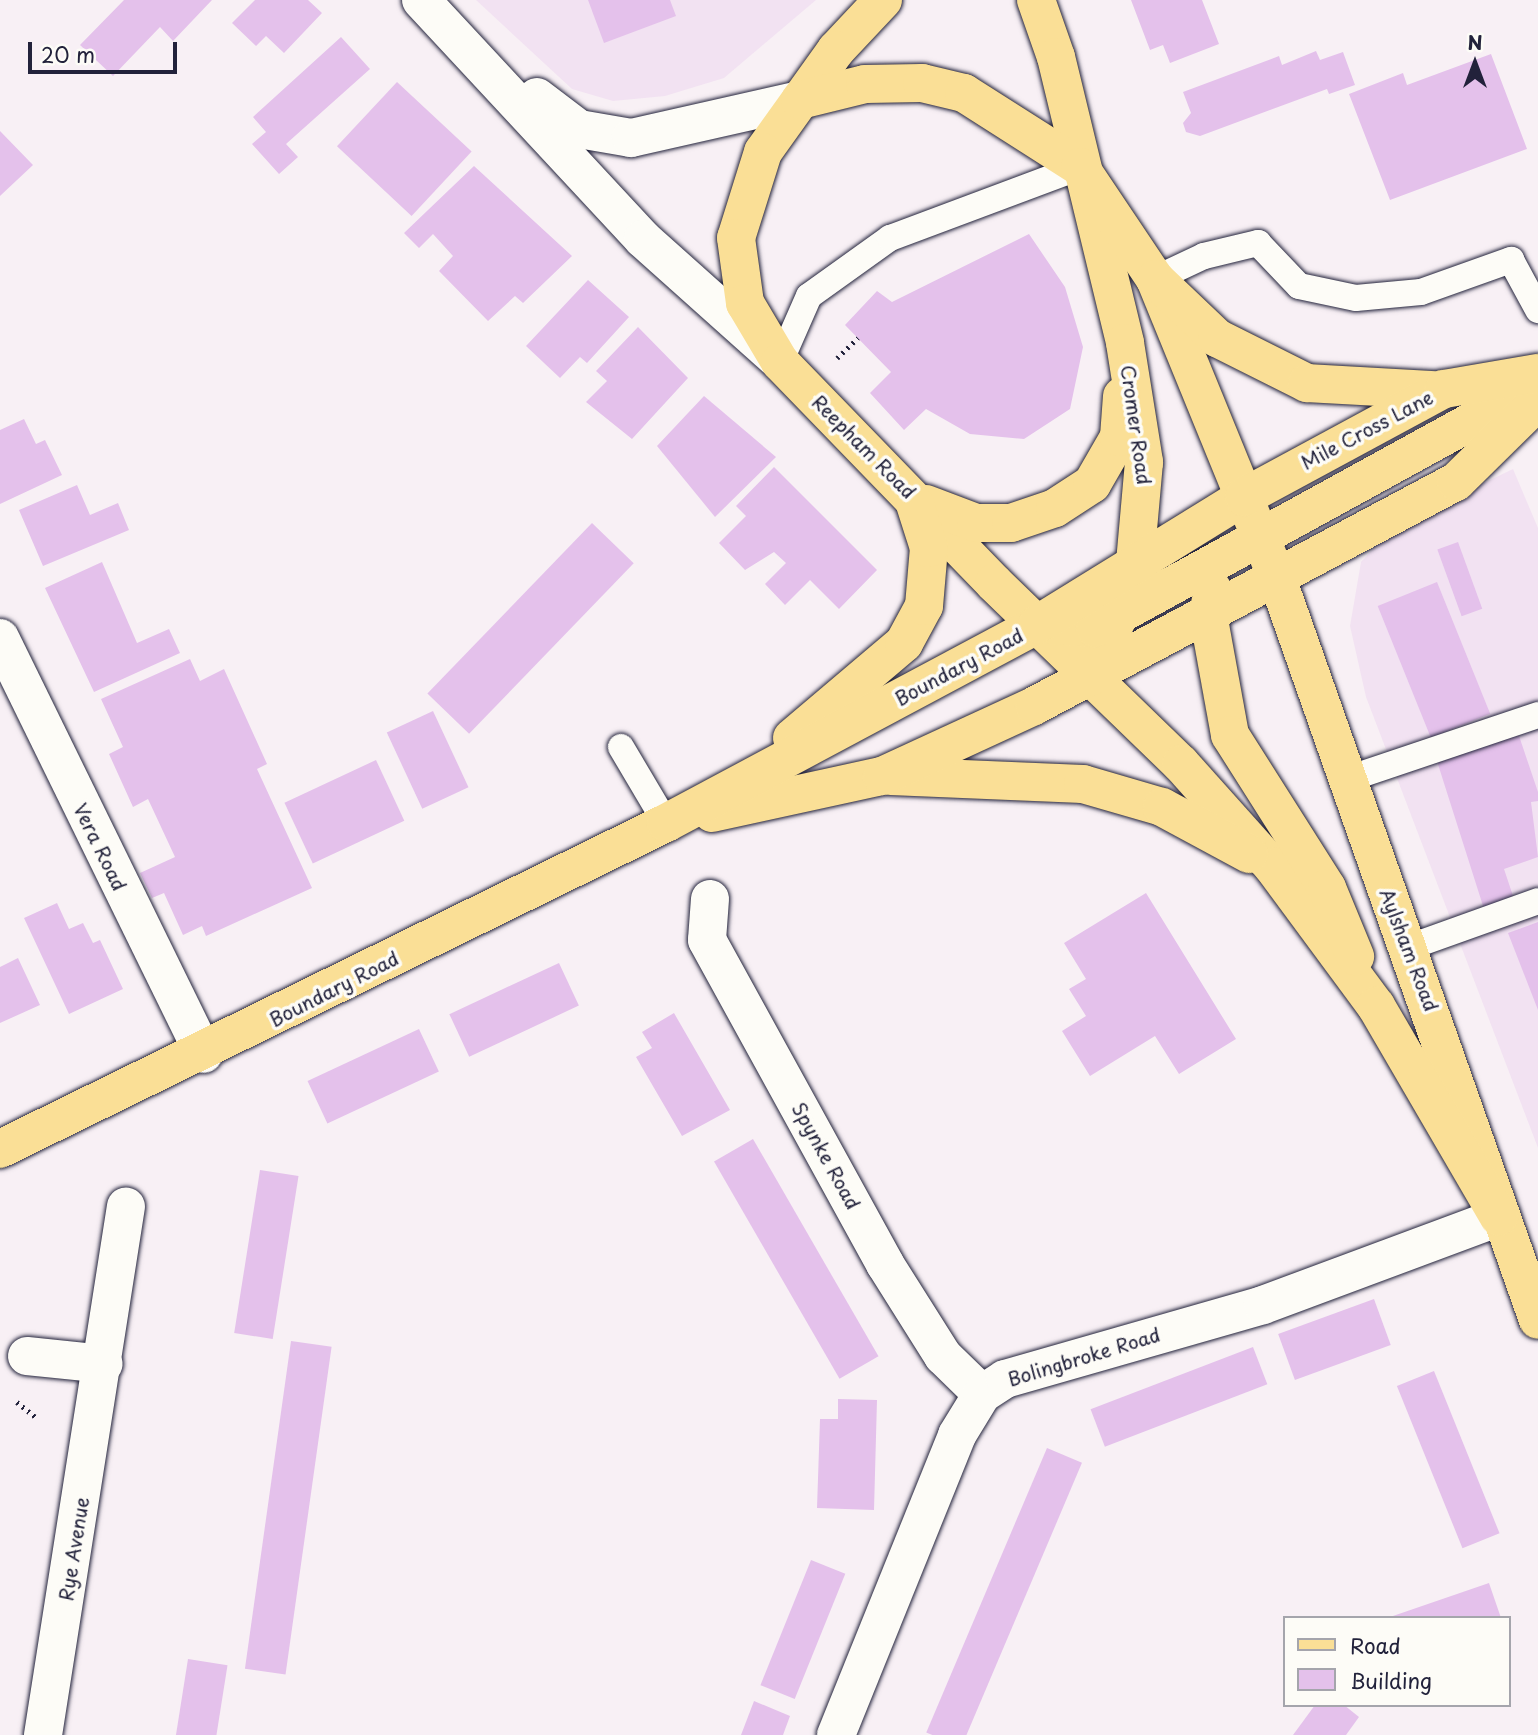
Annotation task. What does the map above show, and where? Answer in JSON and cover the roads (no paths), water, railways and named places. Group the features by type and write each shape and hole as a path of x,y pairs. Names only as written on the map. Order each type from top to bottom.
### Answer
{"main road":[{"path":"800,100 883,0"},
{"name":"Cromer Road","path":"1035,0 1056,57 1080,167 1125,343 1146,495 1136,563 1123,612 1090,677"},
{"name":"Reepham Road","path":"1080,167 993,108 932,85 865,85 800,100 763,152 736,238 745,303 780,362 914,499 976,523 1011,523 1055,509 1092,484 1119,437 1125,343"},
{"name":"Cromer Road","path":"1080,167 1155,279 1278,580"},
{"name":"Cromer Road","path":"1155,279 1217,338 1280,374 1379,392 1444,389"},
{"name":"Mile Cross Lane","path":"1244,497 1444,389 1538,373"},
{"path":"1038,624 1095,628 1260,535 1538,385"},
{"path":"1278,580 1459,486 1538,401"},
{"path":"1244,497 1220,557 1208,614 1230,735 1327,888 1376,1006"},
{"name":"Boundary Road","path":"0,1149 204,1054 666,823 1038,624 1244,497"},
{"path":"914,499 1090,677 1181,764 1273,867 1376,1006 1499,1217"},
{"name":"Boundary Road","path":"666,823 779,749 904,643 923,606 929,548 914,499"},
{"name":"Boundary Road","path":"666,823 882,776 1090,677 1278,580"},
{"name":"Aylsham Road","path":"1278,580 1345,780 1408,948 1499,1217 1538,1320"},
{"path":"882,776 1083,784 1162,807 1273,867"}],"street":[{"name":"Reepham Road","path":"421,0 463,41 643,239 780,362"},
{"name":"Reepham Road","path":"463,41 579,129 605,134 663,134 800,100"},
{"name":"Vera Road","path":"0,638 204,1054"},
{"name":"Spynke Road","path":"710,899 708,940 885,1264 943,1356 982,1394"},
{"name":"Rye Avenue","path":"43,1735 104,1364 126,1206"},
{"name":"Bolingbroke Road","path":"836,1735 957,1435 982,1394 1005,1379 1263,1305 1499,1217"},
{"path":"27,1356 104,1364"}],"lane":[{"path":"780,362 809,296 890,238 1080,167"},
{"path":"1155,279 1204,256 1258,243 1299,286 1356,298 1421,292 1511,260 1538,310"},
{"path":"1345,780 1538,715"},
{"path":"621,747 666,823"},
{"path":"1408,948 1538,901"}]}
